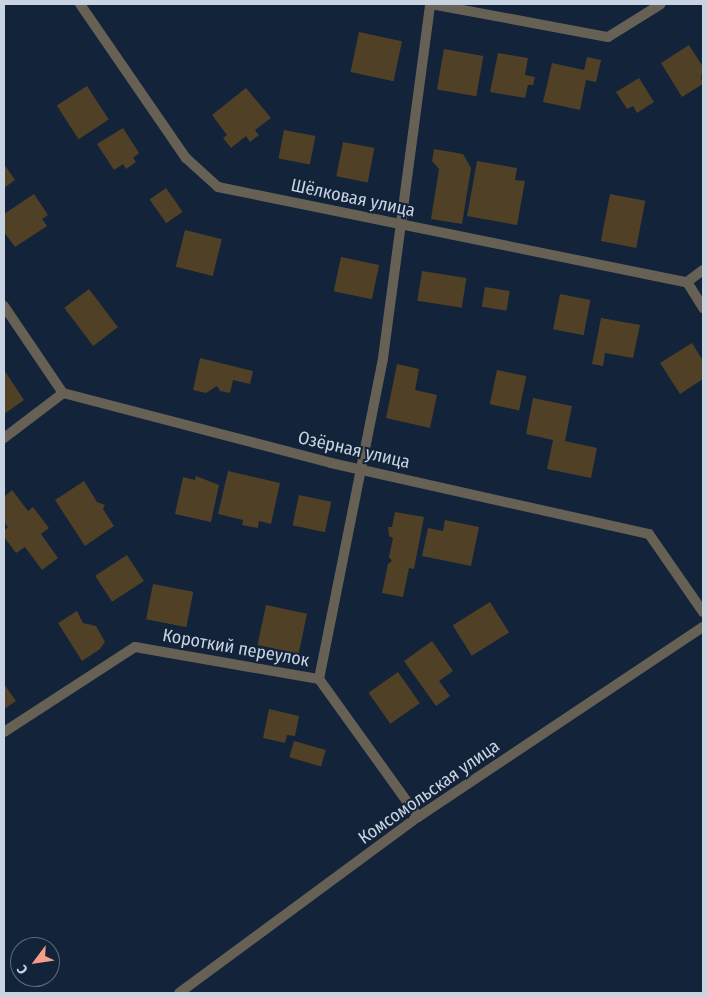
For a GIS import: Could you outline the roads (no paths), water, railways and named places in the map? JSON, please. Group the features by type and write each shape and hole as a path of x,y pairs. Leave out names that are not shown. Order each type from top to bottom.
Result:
{"street":[{"name":"Шёлковая улица","path":"80,4 186,158 218,187 687,282"},
{"path":"319,679 336,608 359,468 383,358 397,266 400,224 431,4 608,37 661,4"},
{"path":"703,270 687,282 703,308"},
{"path":"4,306 63,393 4,438"},
{"name":"Озёрная улица","path":"63,393 359,468 649,534 703,612"},
{"name":"Комсомольская улица","path":"179,993 418,817 703,627"},
{"name":"Короткий переулок","path":"4,732 135,648 319,679 418,817"}]}
